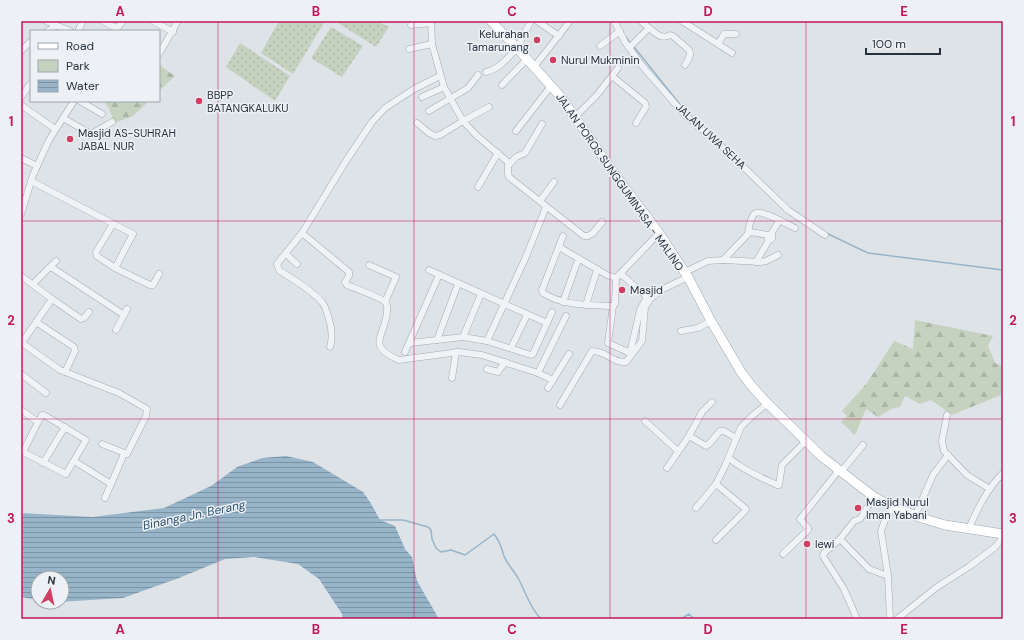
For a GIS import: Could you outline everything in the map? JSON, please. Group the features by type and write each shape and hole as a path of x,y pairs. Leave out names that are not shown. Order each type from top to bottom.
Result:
{"main road":[{"name":"JALAN POROS SUNGGUMINASA - MALINO","path":"491,21 534,66 575,117 616,176 659,233 686,275 741,372 768,403 821,456 874,497 915,516 945,525 1003,534"}],"street":[{"path":"46,21 67,30"},
{"path":"78,30 83,21"},
{"path":"103,21 116,28 123,21"},
{"path":"153,21 173,32"},
{"path":"160,52 178,21"},
{"path":"486,72 505,61 517,48 531,21"},
{"path":"537,21 559,36"},
{"path":"534,66 570,21"},
{"name":"JALAN UWA SEHA","path":"614,21 656,83 684,114 788,210 825,235"},
{"path":"641,21 661,37 665,38 670,35 673,36 689,50 690,57 685,65"},
{"path":"682,21 732,53"},
{"path":"411,25 431,22 432,44 444,87 463,121 476,135 498,152 509,165"},
{"path":"49,30 56,26"},
{"path":"631,46 649,28"},
{"path":"600,46 620,31"},
{"path":"718,44 724,34 736,34"},
{"path":"21,51 30,42"},
{"path":"409,49 432,44"},
{"path":"502,85 527,59"},
{"path":"575,117 597,95 618,68"},
{"path":"429,111 468,88 478,75"},
{"path":"330,347 332,328 326,309 322,302 297,281 280,272 277,268 277,264 302,234 346,161 372,122 385,108 418,86 440,76"},
{"path":"612,76 645,102 646,107 636,123"},
{"path":"21,97 30,84"},
{"path":"516,131 551,86"},
{"path":"422,97 444,87"},
{"path":"21,214 24,193 31,181 49,140 73,102"},
{"path":"82,102 102,114"},
{"path":"21,105 55,130"},
{"path":"417,123 429,133 438,136 444,134 463,121 489,107"},
{"path":"63,118 91,134 112,122"},
{"path":"542,124 525,153 516,157 509,165 509,177 584,236 588,236 593,233 602,222"},
{"path":"478,187 498,152"},
{"path":"21,158 37,166"},
{"path":"31,181 134,235 115,268"},
{"path":"540,201 554,182"},
{"path":"487,341 546,207"},
{"path":"723,260 748,233 752,217 755,213 761,212 795,228"},
{"path":"756,262 769,236 779,221"},
{"path":"113,224 96,254 115,268 152,286 159,274"},
{"path":"748,233 750,232 769,236"},
{"path":"559,247 578,260 612,278 619,276 659,233"},
{"path":"302,234 349,272 349,276 345,282 346,285 385,302 388,306 387,318 379,338 379,344 383,351 399,360 456,352 482,355 553,380"},
{"path":"563,236 542,290 543,293 563,302 613,306"},
{"path":"286,254 297,264"},
{"path":"560,405 592,351 602,352 617,361 626,362 642,341 645,307 650,298 663,289 708,261 723,260 756,262 766,261 778,255"},
{"path":"563,302 578,260"},
{"path":"33,284 56,261"},
{"path":"369,265 396,277 385,302"},
{"path":"51,267 126,312 116,330"},
{"path":"429,270 547,323"},
{"path":"586,304 597,270"},
{"path":"405,352 439,275"},
{"path":"21,276 81,319 84,318 89,312"},
{"path":"619,276 647,297 640,310 631,349 628,352 608,343 619,276"},
{"path":"437,340 458,284"},
{"path":"463,337 481,294"},
{"path":"52,299 21,343 65,372 119,393 147,409 146,416 128,453 124,454 105,498"},
{"path":"410,343 463,337 487,341 529,355 533,354 552,312"},
{"path":"511,348 527,315"},
{"path":"538,374 566,316"},
{"path":"680,331 698,328 711,321"},
{"path":"36,322 74,347 75,351 65,372"},
{"path":"452,378 456,352"},
{"path":"548,388 569,354"},
{"path":"487,369 498,372 505,362"},
{"path":"21,374 46,393"},
{"path":"667,468 689,436 702,412 712,402"},
{"path":"696,508 716,484 729,458 741,427 768,403"},
{"path":"21,410 38,422"},
{"path":"946,414 942,446 944,451 967,475 990,489"},
{"path":"42,415 65,428 86,440 66,474 23,452 24,441 42,415"},
{"path":"645,421 678,451"},
{"path":"43,463 65,428"},
{"path":"689,436 706,446 720,431 724,431 736,438"},
{"path":"729,458 758,476 777,485 780,482 782,465 806,441"},
{"path":"102,444 124,454"},
{"path":"783,554 808,530 800,519 863,445"},
{"path":"915,516 933,475 948,455"},
{"path":"74,461 111,484"},
{"path":"969,528 978,508 990,489 1003,473"},
{"path":"716,484 746,509 716,540"},
{"path":"857,619 844,589 823,556 840,539 854,521 860,519 874,497"},
{"path":"890,619 884,575 881,531 885,520 893,507"},
{"path":"897,619 937,587 970,566 995,547 1001,540 1003,534"},
{"path":"840,539 866,566 884,575"}],"green space":[{"path":"279,21 325,21 293,74 261,53"},
{"path":"335,21 377,21 389,27 376,47"},
{"path":"331,27 363,46 342,77 311,58"},
{"path":"240,43 290,76 275,101 226,67"},
{"path":"160,66 175,76 160,90"},
{"path":"105,102 148,102 133,116 114,123 109,108"},
{"path":"915,320 993,336 988,346 995,363 1003,366 1003,390 1001,395 952,415 931,400 920,404 905,396 900,407 891,409 878,417 866,409 855,435 841,422 847,416 842,411 867,383 894,341 913,349"}],"water":[{"name":"Binanga Jn. Berang","path":"286,456 313,462 363,492 380,520 395,526 405,549 412,557 417,581 439,619 343,619 342,614 319,579 298,564 254,557 225,559 179,578 123,598 70,601 70,570 30,570 30,599 21,597 21,513 93,517 164,508 211,486 237,467 262,458"}],"waterway":[{"path":"625,36 631,44"},
{"path":"634,47 686,112"},
{"path":"826,233 868,253 1003,270"},
{"path":"380,520 403,520 428,527 431,530 432,539 436,548 441,552 451,550 465,555 494,534 499,542 505,559 518,578 533,610 541,619"},
{"path":"681,619 689,614 694,619"}],"place":[{"name":"Kelurahan Tamarunang","path":"537,40"},
{"name":"Nurul Mukminin","path":"553,60"},
{"name":"BBPP BATANGKALUKU","path":"199,101"},
{"name":"Masjid AS-SUHRAH JABAL NUR","path":"70,139"},
{"name":"Masjid","path":"622,290"},
{"name":"Masjid Nurul Iman Yabani","path":"858,508"},
{"name":"lewi","path":"807,544"}]}
